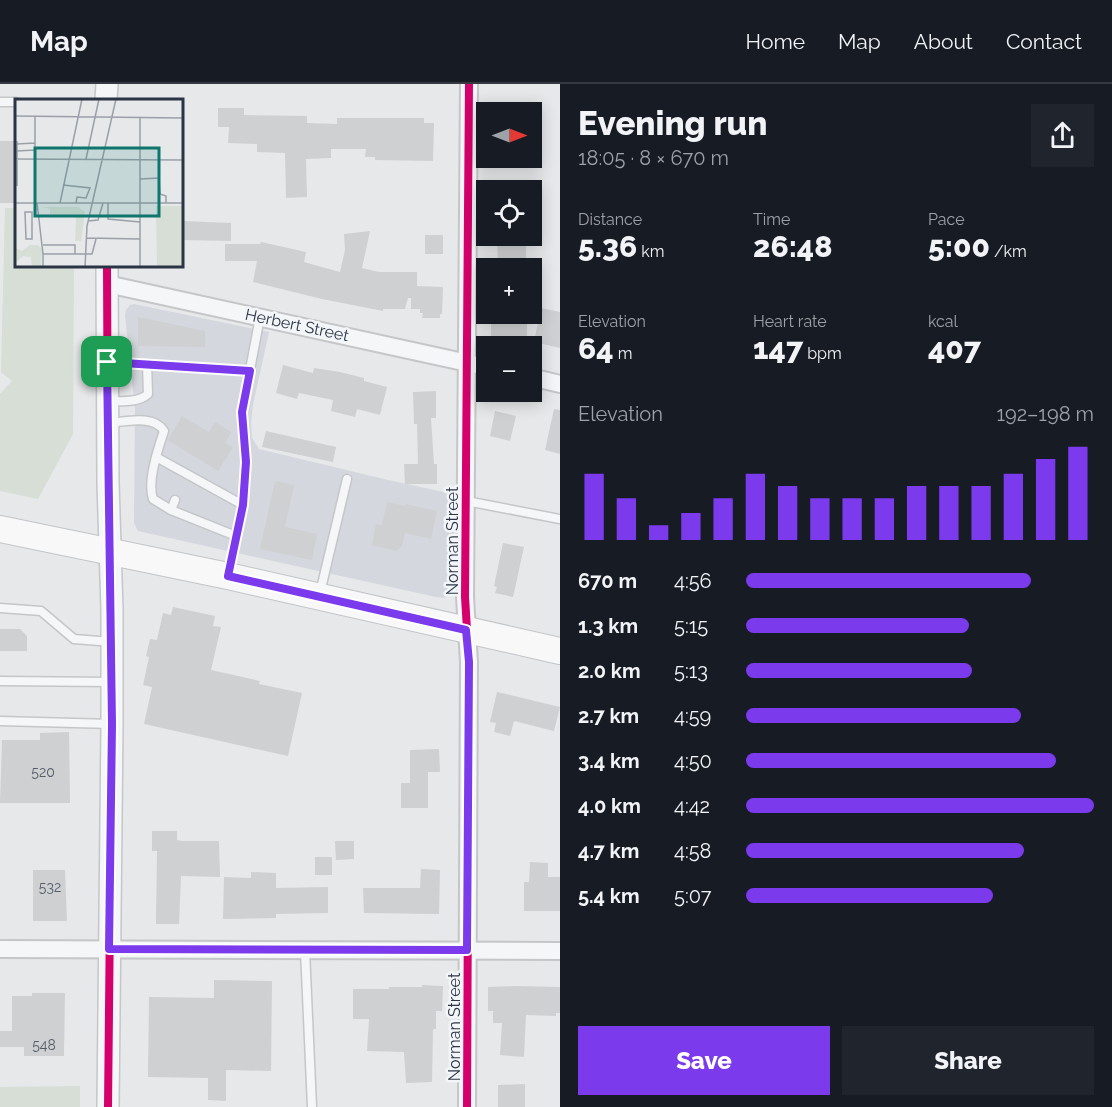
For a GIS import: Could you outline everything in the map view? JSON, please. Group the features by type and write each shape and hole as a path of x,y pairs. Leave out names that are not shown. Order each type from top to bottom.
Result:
{"main road":[{"path":"0,529 228,576 560,651"}],"street":[{"path":"106,99 107,84"},
{"name":"Norman Street","path":"467,1107 469,662 465,597 469,84"},
{"path":"107,275 107,423 112,642 108,1107"},
{"name":"Herbert Street","path":"107,275 260,317 476,365"},
{"path":"542,380 560,384"},
{"path":"0,950 560,951"}],"lane":[{"path":"228,576 243,505 246,462 242,412 260,317"},
{"path":"107,362 250,371"},
{"path":"108,401 145,398 148,394 147,364"},
{"path":"107,423 151,421 161,426 164,430 156,457 150,492 153,499 171,510 192,514 236,536"},
{"path":"156,457 204,488 243,505"},
{"path":"319,597 347,479"},
{"path":"171,510 175,501"},
{"path":"466,501 560,519"},
{"path":"0,608 40,611 74,639 112,642"},
{"path":"0,681 112,682"},
{"path":"0,721 112,724"},
{"path":"305,950 312,1107"}],"shaded area":[{"path":"5,208 15,208 15,267 74,267 73,434 38,499 0,491 0,394 12,381 1,372"},
{"path":"130,305 269,332 251,422 252,438 259,449 384,479 448,493 455,492 452,592 444,598 436,597 138,531 134,523 135,409 125,315"},
{"path":"80,1086 80,1107 0,1107 0,1087"}],"building":[{"path":"218,108 244,108 244,115 307,116 307,123 337,124 337,118 424,118 424,123 434,123 433,161 375,160 375,157 365,157 366,149 331,149 331,158 306,159 307,197 286,198 285,153 257,152 257,144 228,143 229,127 218,127"},
{"path":"0,141 15,141 15,203 0,203"},
{"path":"183,221 231,223 231,241 183,240"},
{"path":"370,231 362,268 379,272 417,272 417,286 443,287 440,318 422,318 423,313 420,313 420,309 411,309 411,298 408,298 405,309 383,309 383,311 253,282 257,261 225,261 225,244 260,244 261,242 306,252 304,262 340,272 345,250 344,234"},
{"path":"425,235 443,235 443,254 425,254"},
{"path":"497,246 526,246 526,258 498,258"},
{"path":"542,308 560,312 560,348 542,344 542,336 535,336 538,324 542,324"},
{"path":"138,317 205,331 205,347 138,346"},
{"path":"491,324 527,324 527,336 491,336"},
{"path":"283,365 313,373 314,368 340,372 387,387 380,415 357,409 355,417 331,411 333,400 299,393 297,399 276,393"},
{"path":"436,391 436,418 431,418 434,464 437,464 437,484 405,484 404,464 418,464 413,392"},
{"path":"554,409 560,410 560,454 545,450"},
{"path":"495,411 516,416 510,441 490,436"},
{"path":"182,416 209,432 215,422 231,432 225,443 233,447 218,471 168,440"},
{"path":"266,431 336,447 333,462 262,447"},
{"path":"275,481 294,485 285,527 317,534 312,560 260,549"},
{"path":"387,502 437,511 431,539 405,533 402,546 396,551 372,545 376,524 382,525"},
{"path":"503,543 524,547 513,597 495,593 497,587 494,586"},
{"path":"173,607 215,616 213,626 221,627 211,670 260,681 259,684 302,693 288,756 144,724 152,687 143,685 150,639 157,640 163,613 171,615"},
{"path":"0,629 20,629 27,636 27,651 0,651"},
{"path":"497,692 560,707 554,731 514,721 510,736 494,732 496,723 490,722"},
{"path":"69,732 70,803 0,803 2,740 40,740 40,733"},
{"path":"439,749 440,772 428,772 428,808 401,808 401,783 410,783 410,750"},
{"path":"152,831 177,831 177,840 182,841 219,841 220,877 181,876 179,924 156,924 157,851 152,851"},
{"path":"335,841 354,841 354,859 336,860"},
{"path":"315,857 332,857 332,875 315,875"},
{"path":"530,862 548,863 548,877 560,877 560,911 524,911 524,882 529,882"},
{"path":"421,869 440,870 439,914 364,913 363,888 420,888"},
{"path":"33,870 65,870 67,921 33,921"},
{"path":"251,872 276,873 276,888 328,887 328,913 276,914 276,918 223,919 224,877 251,878"},
{"path":"214,980 272,981 271,1071 226,1070 226,1101 208,1100 208,1078 148,1077 149,997 214,998"},
{"path":"422,985 443,986 442,1011 436,1011 436,1029 433,1029 432,1082 406,1083 404,1052 367,1051 369,1019 353,1019 353,989 389,989 389,987 422,987"},
{"path":"488,987 560,987 560,1013 556,1013 556,1016 526,1015 524,1057 500,1055 502,1023 493,1023 493,1011 488,1011"},
{"path":"32,993 65,993 64,1056 24,1056 24,1047 0,1047 0,1031 12,1031 12,996 32,996"},
{"path":"525,1084 525,1107 498,1107 498,1085"}],"cycle path":[{"path":"467,1107 469,662 465,597 469,84"},
{"path":"107,267 108,483 112,610 108,1107"}],"route":[{"path":"107,362 250,371 242,412 246,462 243,505 228,576 466,630 469,662 467,950 109,949 112,610 107,362"}]}
